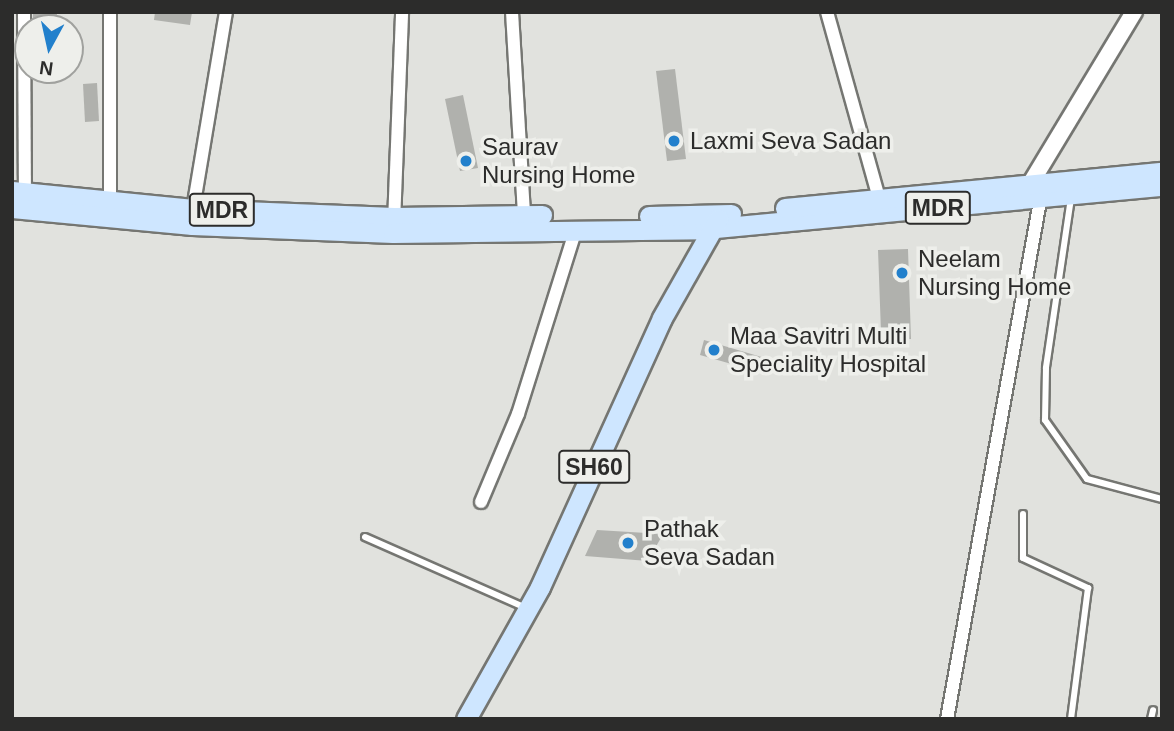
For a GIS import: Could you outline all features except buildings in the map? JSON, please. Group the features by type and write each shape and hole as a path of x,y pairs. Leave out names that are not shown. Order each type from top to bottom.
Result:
{"main road":[{"name":"MDR","path":"17,198 192,225 465,224 576,229 717,221 1029,196 1162,172"},
{"name":"MDR","path":"465,224 524,215 717,221 879,198 1071,198 1162,186"},
{"name":"MDR","path":"17,198 110,200 393,225"},
{"name":"SH60","path":"466,719 528,609 662,318 717,221"}],"street":[{"path":"17,198 24,12"},
{"path":"110,12 110,200"},
{"path":"193,209 226,12"},
{"path":"393,225 402,12"},
{"path":"512,12 524,215"},
{"path":"827,12 879,198"},
{"path":"947,719 1029,196 1134,12"},
{"path":"481,502 518,414 576,229"}],"lane":[{"path":"1071,198 1044,388 1045,420 1087,478 1162,499"},
{"path":"1023,514 1023,558 1088,589 1071,719"},
{"path":"365,537 528,609"},
{"path":"1152,719 1153,710"}],"place":[{"name":"Laxmi Seva Sadan","path":"674,141"},
{"name":"Saurav Nursing Home","path":"466,161"},
{"name":"Neelam Nursing Home","path":"902,273"},
{"name":"Maa Savitri Multi Speciality Hospital","path":"714,350"},
{"name":"Pathak Seva Sadan","path":"628,543"}]}
